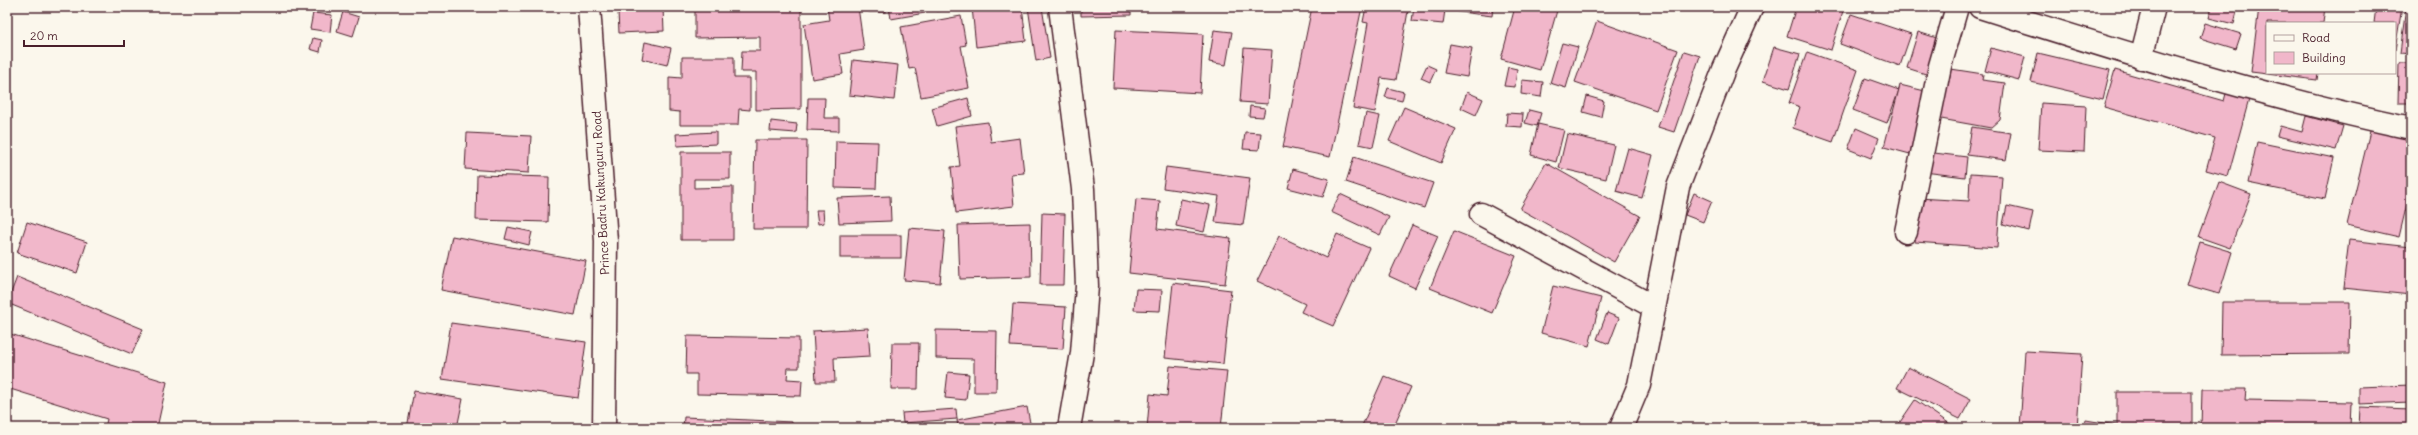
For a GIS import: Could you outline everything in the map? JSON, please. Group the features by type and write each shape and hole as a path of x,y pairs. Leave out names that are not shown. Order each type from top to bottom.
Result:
{"street":[{"name":"Prince Badru Kakunguru Road","path":"589,7 606,241 604,428"},
{"path":"1060,7 1083,189 1088,286 1082,353 1069,428"},
{"path":"1621,428 1639,385 1678,187 1724,69 1752,7"},
{"path":"1906,232 1940,66 1957,7"},
{"path":"1980,7 2141,58 2328,110 2411,128"},
{"path":"2141,58 2154,7"},
{"path":"1480,214 1654,307"}],"building":[{"path":"695,7 801,7 801,109 756,110 756,72 741,72 742,51 760,51 760,37 695,38"},
{"path":"827,7 858,7 864,50 840,54 843,74 812,79 804,24 829,20"},
{"path":"869,7 886,7 886,12 869,12"},
{"path":"889,7 924,7 925,13 891,19"},
{"path":"936,7 962,7 962,8 937,11"},
{"path":"972,7 1022,7 1026,41 976,47"},
{"path":"1028,7 1042,7 1050,58 1036,61"},
{"path":"1081,7 1131,7 1131,15 1081,16"},
{"path":"1312,7 1362,7 1330,157 1283,147"},
{"path":"1366,7 1387,7 1408,11 1396,80 1381,78 1375,112 1353,108 1368,23 1363,22"},
{"path":"1414,7 1493,7 1492,16 1445,10 1443,24 1412,21"},
{"path":"1515,7 1558,7 1540,70 1501,59"},
{"path":"1796,7 1829,7 1843,11 1831,50 1787,36"},
{"path":"2212,7 2238,7 2234,24 2209,18"},
{"path":"2259,7 2325,7 2323,22 2266,22 2266,74 2251,72"},
{"path":"2376,7 2402,7 2396,44 2396,22 2374,22"},
{"path":"2406,7 2411,7 2411,54 2400,53"},
{"path":"663,8 664,31 619,33 618,11"},
{"path":"343,12 359,17 353,36 337,31"},
{"path":"313,13 332,15 330,32 310,29"},
{"path":"1851,14 1911,34 1900,66 1840,44"},
{"path":"961,16 966,45 961,46 969,88 921,97 915,68 909,69 901,27"},
{"path":"1597,21 1678,50 1656,110 1575,82"},
{"path":"2205,23 2241,34 2236,49 2200,38"},
{"path":"1116,30 1203,34 1200,93 1113,88"},
{"path":"1214,30 1232,32 1226,65 1209,62"},
{"path":"1918,32 1943,40 1932,76 1907,68"},
{"path":"313,38 322,40 320,52 310,49"},
{"path":"645,42 671,48 667,65 642,59"},
{"path":"1562,43 1578,47 1566,88 1550,83"},
{"path":"1450,44 1472,48 1467,77 1444,73"},
{"path":"1774,47 1800,54 1789,89 1763,81"},
{"path":"1244,48 1272,50 1268,104 1240,102"},
{"path":"1991,48 2025,57 2019,80 1985,71"},
{"path":"1684,51 1700,56 1674,132 1658,127"},
{"path":"1807,52 1858,70 1833,142 1793,128 1800,107 1789,103"},
{"path":"2038,53 2110,70 2103,99 2031,82"},
{"path":"682,57 734,57 734,78 750,78 750,110 739,109 738,125 680,125 680,112 669,111 669,77 682,78"},
{"path":"853,60 898,65 894,100 849,95"},
{"path":"2399,63 2411,63 2411,103 2398,103"},
{"path":"1427,65 1436,69 1430,82 1421,78"},
{"path":"1508,67 1517,69 1515,87 1504,86"},
{"path":"1951,69 1983,74 1982,80 2005,83 2000,120 1991,128 1930,117 1935,90 1948,86"},
{"path":"2115,70 2224,101 2228,86 2251,92 2228,176 2206,170 2215,138 2104,107"},
{"path":"2268,74 2318,74 2317,80"},
{"path":"1865,78 1899,90 1887,123 1853,110"},
{"path":"1522,80 1543,82 1541,97 1521,94"},
{"path":"1900,85 1925,91 1910,154 1884,147"},
{"path":"1388,88 1404,92 1402,101 1385,97"},
{"path":"1467,92 1483,99 1476,115 1461,108"},
{"path":"1587,96 1604,101 1601,117 1583,112"},
{"path":"808,98 825,98 824,118 839,118 839,131 807,130"},
{"path":"968,98 972,116 937,126 932,108"},
{"path":"2041,103 2086,106 2084,152 2038,150"},
{"path":"1250,106 1265,108 1263,117 1249,116"},
{"path":"1404,107 1456,129 1441,163 1389,141"},
{"path":"1529,110 1541,113 1537,126 1525,123"},
{"path":"1366,113 1380,116 1373,147 1359,144"},
{"path":"1507,113 1523,114 1522,127 1506,126"},
{"path":"2306,116 2343,126 2336,150 2277,136 2280,126 2302,132"},
{"path":"771,121 797,124 796,133 770,131"},
{"path":"988,122 991,142 1020,138 1024,173 1011,174 1014,206 956,213 951,167 960,166 955,126"},
{"path":"1538,124 1564,130 1556,162 1531,155"},
{"path":"1972,127 2011,133 2006,160 1967,155"},
{"path":"2371,127 2411,137 2411,187 2399,237 2347,225"},
{"path":"1856,128 1879,138 1871,158 1848,149"},
{"path":"716,132 716,144 677,146 676,134"},
{"path":"1245,132 1261,133 1259,150 1243,149"},
{"path":"467,133 531,136 529,173 465,169"},
{"path":"1567,134 1614,145 1606,179 1559,168"},
{"path":"755,140 807,140 806,229 753,229"},
{"path":"836,141 878,142 876,189 835,188"},
{"path":"2257,142 2334,158 2325,199 2248,183"},
{"path":"1628,148 1653,155 1642,198 1616,191"},
{"path":"681,152 730,152 730,179 694,179 694,188 733,187 733,240 681,240"},
{"path":"1926,152 1967,157 1965,177 1924,172"},
{"path":"1354,157 1433,183 1424,208 1346,182"},
{"path":"1546,163 1640,216 1614,262 1520,209"},
{"path":"1166,167 1250,178 1243,225 1215,222 1219,196 1163,188"},
{"path":"1293,169 1329,179 1323,197 1288,188"},
{"path":"1970,174 2002,176 1997,248 1915,242 1918,198 1969,201"},
{"path":"477,175 549,177 548,222 476,220"},
{"path":"2219,182 2251,194 2230,248 2199,237"},
{"path":"1694,193 1712,201 1703,222 1685,215"},
{"path":"1340,194 1389,217 1380,235 1331,212"},
{"path":"890,196 891,221 839,223 837,198"},
{"path":"1136,199 1160,201 1157,229 1231,238 1225,284 1129,273"},
{"path":"1181,199 1210,205 1204,232 1176,226"},
{"path":"2007,206 2033,212 2029,231 2003,224"},
{"path":"816,210 823,210 824,223 818,224"},
{"path":"1042,213 1065,214 1063,285 1040,285"},
{"path":"27,222 87,242 77,273 17,253"},
{"path":"1030,223 1031,277 960,279 958,225"},
{"path":"1412,225 1438,236 1415,288 1389,276"},
{"path":"508,227 532,232 529,245 505,239"},
{"path":"909,228 945,231 940,283 904,280"},
{"path":"1454,231 1516,256 1492,313 1430,288"},
{"path":"1337,234 1369,248 1333,326 1301,312 1305,304 1257,281 1279,236 1326,258"},
{"path":"840,235 901,235 901,258 840,258"},
{"path":"452,236 586,261 575,315 441,290"},
{"path":"2349,240 2411,247 2411,295 2343,288"},
{"path":"2200,242 2232,252 2219,294 2187,285"},
{"path":"17,277 143,329 132,354 7,303"},
{"path":"1173,283 1231,290 1223,364 1165,358"},
{"path":"1553,286 1601,298 1589,346 1541,333"},
{"path":"1136,289 1162,290 1160,311 1134,310"},
{"path":"2222,302 2350,302 2349,354 2221,355"},
{"path":"1013,304 1066,307 1063,349 1010,346"},
{"path":"1607,313 1619,318 1609,344 1597,339"},
{"path":"451,323 586,342 578,398 442,379"},
{"path":"868,328 870,356 834,358 835,382 816,382 813,331"},
{"path":"936,330 997,331 996,392 974,392 974,359 936,358"},
{"path":"7,333 167,382 157,428 105,428 107,419 7,388"},
{"path":"687,336 799,338 799,368 788,368 787,379 802,380 801,396 697,394 697,374 686,374"},
{"path":"892,343 919,343 918,389 891,389"},
{"path":"2025,351 2082,354 2077,428 2020,428"},
{"path":"1170,366 1227,371 1221,428 1147,428 1150,394 1167,396"},
{"path":"1908,367 1971,399 1960,419 1897,388"},
{"path":"948,372 969,374 966,400 945,398"},
{"path":"1384,376 1411,387 1393,428 1361,428"},
{"path":"2411,385 2411,402 2359,404 2359,387"},
{"path":"2202,389 2246,389 2245,400 2351,402 2350,428 2201,428"},
{"path":"414,391 463,399 457,428 407,428"},
{"path":"2117,392 2192,392 2192,428 2117,428"},
{"path":"1915,400 1950,424 1947,428 1896,428"},
{"path":"1027,407 1031,428 958,428 957,420"},
{"path":"2360,407 2411,409 2411,428 2359,428"},
{"path":"956,409 957,419 903,423 902,413"},
{"path":"684,417 792,422 792,428 683,428"},
{"path":"2086,420 2116,425 2115,428 2084,428"}]}
